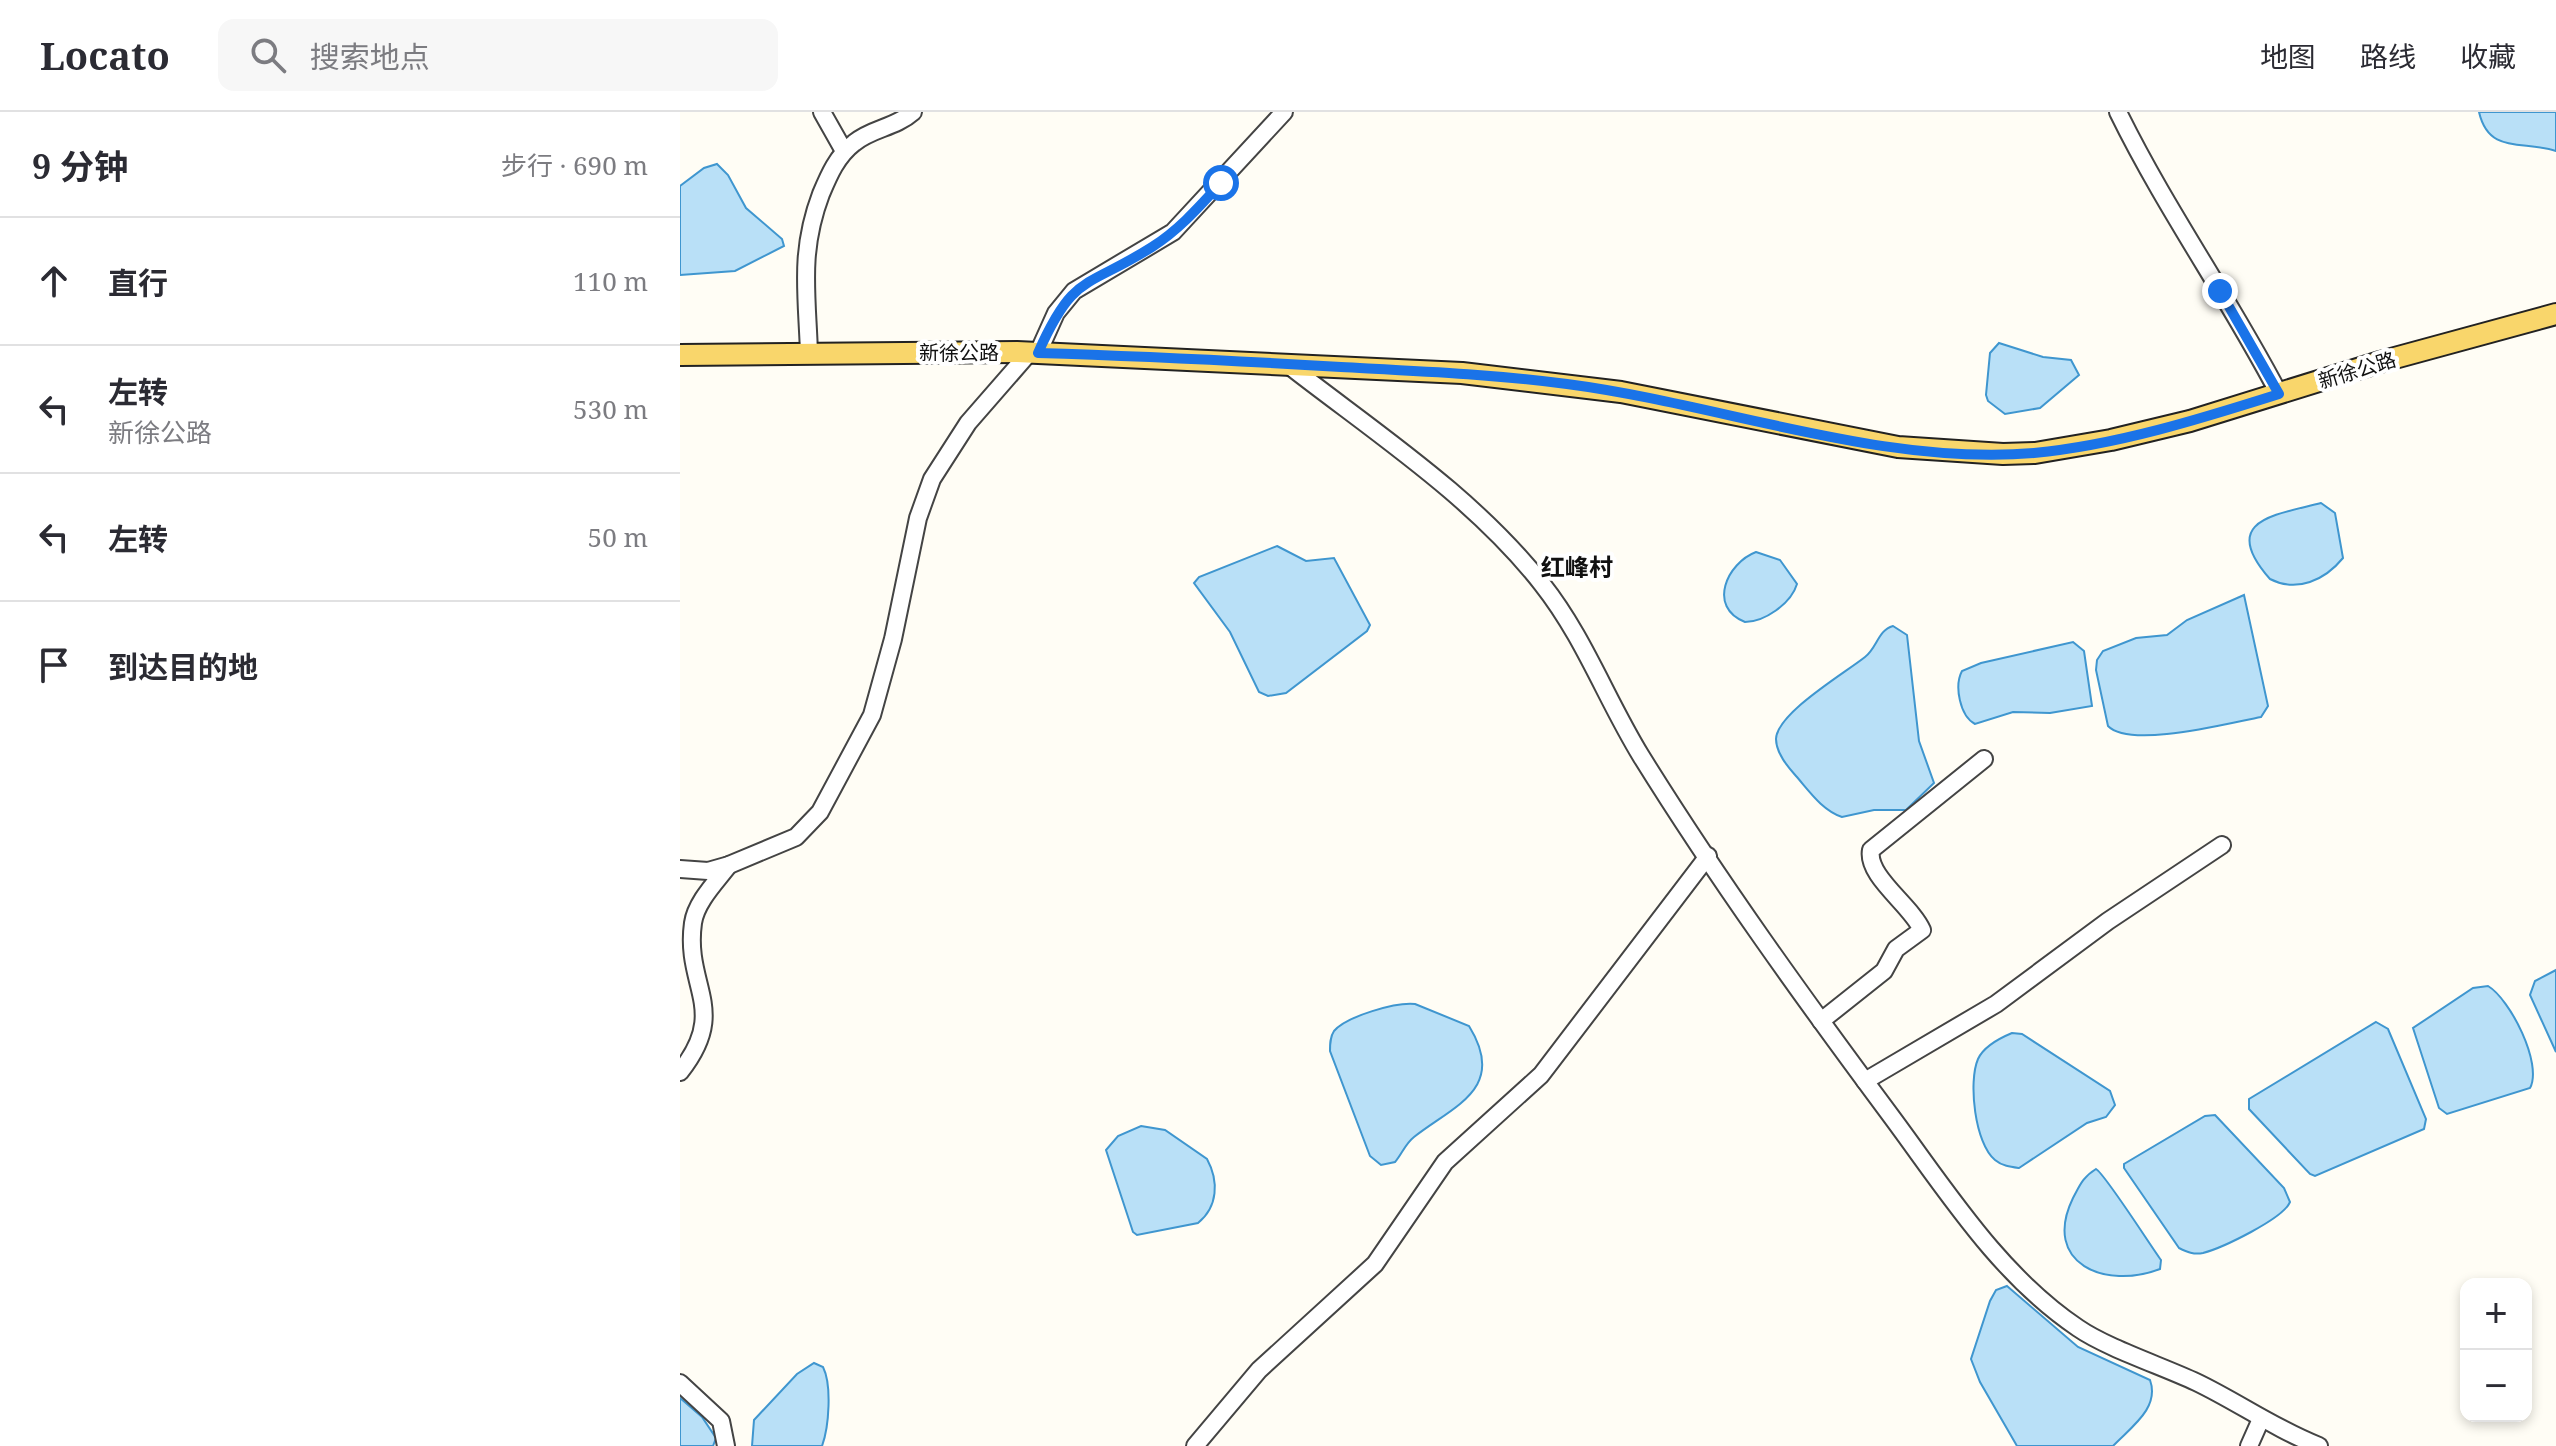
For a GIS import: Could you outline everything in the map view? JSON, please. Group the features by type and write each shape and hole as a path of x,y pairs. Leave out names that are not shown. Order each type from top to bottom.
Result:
{"main road":[{"name":"新徐公路","path":"680,355 1034,353 1462,373 1567,384 1674,401 1885,445 1970,454 2035,453 2111,440 2556,314"}],"street":[{"path":"822,112 844,151"},
{"path":"809,353 803,276 807,239 830,171 844,151 869,132 904,120 913,112"},
{"path":"680,869 708,871 729,865 796,837 820,812 872,715 893,639 918,518 932,479 968,423 1034,353 1056,313 1074,291 1173,232 1284,112"},
{"path":"2118,112 2161,196 2250,338 2279,394"},
{"path":"1286,363 1454,494 1531,570 1575,629 1639,753 1708,856 1821,1021 1987,1243 2055,1311 2080,1330 2202,1384 2261,1419 2319,1446"},
{"path":"1821,1021 1884,971 1896,949 1922,930 1916,916 1873,869 1871,850 1984,759"},
{"path":"1865,1081 1996,1004 2108,921 2222,845"},
{"path":"1195,1446 1259,1370 1375,1264 1445,1162 1541,1075 1708,856"},
{"path":"680,1072 701,1043 705,1024 692,938 693,922 698,908 729,865"},
{"path":"680,1383 721,1421 726,1446"},
{"path":"2249,1446 2261,1419"}],"water":[{"path":"2479,112 2556,112 2556,151 2499,140 2484,126"},
{"path":"717,164 728,175 746,208 782,239 784,246 735,271 680,275 680,186 704,168"},
{"path":"1999,343 2043,357 2071,360 2079,375 2040,408 2005,414 1988,401 1986,395 1990,353"},
{"path":"2321,503 2335,513 2343,558 2328,573 2310,582 2290,585 2270,579 2255,559 2250,544 2251,532 2271,517"},
{"path":"1277,546 1306,561 1334,558 1370,625 1367,631 1286,693 1268,696 1259,692 1230,632 1194,583 1199,577"},
{"path":"1756,552 1780,560 1797,584 1789,598 1776,610 1760,619 1745,622 1733,615 1727,606 1725,586 1737,565"},
{"path":"2244,595 2268,706 2261,717 2158,735 2120,732 2108,726 2096,670 2097,660 2103,651 2136,638 2167,635 2187,620"},
{"path":"1893,626 1907,635 1919,741 1934,783 1906,810 1874,810 1842,817 1811,794 1786,764 1776,739 1779,729 1799,706 1865,657 1884,631"},
{"path":"2073,642 2084,651 2092,706 2050,713 2013,712 1975,724 1970,720 1962,708 1959,692 1962,671 1981,663"},
{"path":"2556,970 2556,1052 2530,995 2535,981"},
{"path":"2488,986 2506,1004 2522,1033 2532,1064 2530,1088 2447,1114 2439,1108 2413,1028 2473,988"},
{"path":"1415,1004 1469,1026 1479,1048 1482,1066 1479,1081 1459,1105 1411,1140 1395,1162 1381,1165 1370,1156 1330,1051 1331,1038 1340,1025 1360,1015 1396,1005"},
{"path":"2376,1022 2388,1029 2426,1119 2424,1129 2315,1176 2310,1174 2249,1109 2249,1099"},
{"path":"2012,1033 2022,1034 2110,1091 2115,1105 2106,1117 2087,1123 2019,1168 2001,1164 1988,1152 1978,1127 1974,1097 1978,1059 1993,1043"},
{"path":"2215,1115 2284,1188 2290,1202 2276,1216 2237,1239 2203,1253 2188,1252 2179,1248 2124,1164 2205,1116"},
{"path":"1141,1126 1165,1130 1207,1159 1215,1185 1213,1202 1198,1223 1137,1235 1133,1232 1106,1150 1118,1136"},
{"path":"2096,1169 2161,1260 2160,1269 2139,1275 2100,1273 2084,1266 2072,1255 2066,1240 2065,1221 2080,1185"},
{"path":"2007,1286 2078,1347 2150,1380 2152,1390 2147,1408 2113,1446 2017,1446 1980,1382 1971,1359 1990,1301 1996,1290"},
{"path":"814,1363 823,1367 828,1384 828,1417 822,1446 752,1446 754,1420 797,1374"},
{"path":"680,1398 702,1417 716,1438 713,1446 680,1446"}],"district":[{"name":"红峰村","path":"1577,566"}],"route":[{"path":"1221,183 1187,220 1161,241 1098,274 1074,291 1056,313 1038,353 1436,371 1513,378 1674,401 1898,447 1970,454 2035,453 2151,431 2279,394 2250,338 2220,291"}]}
